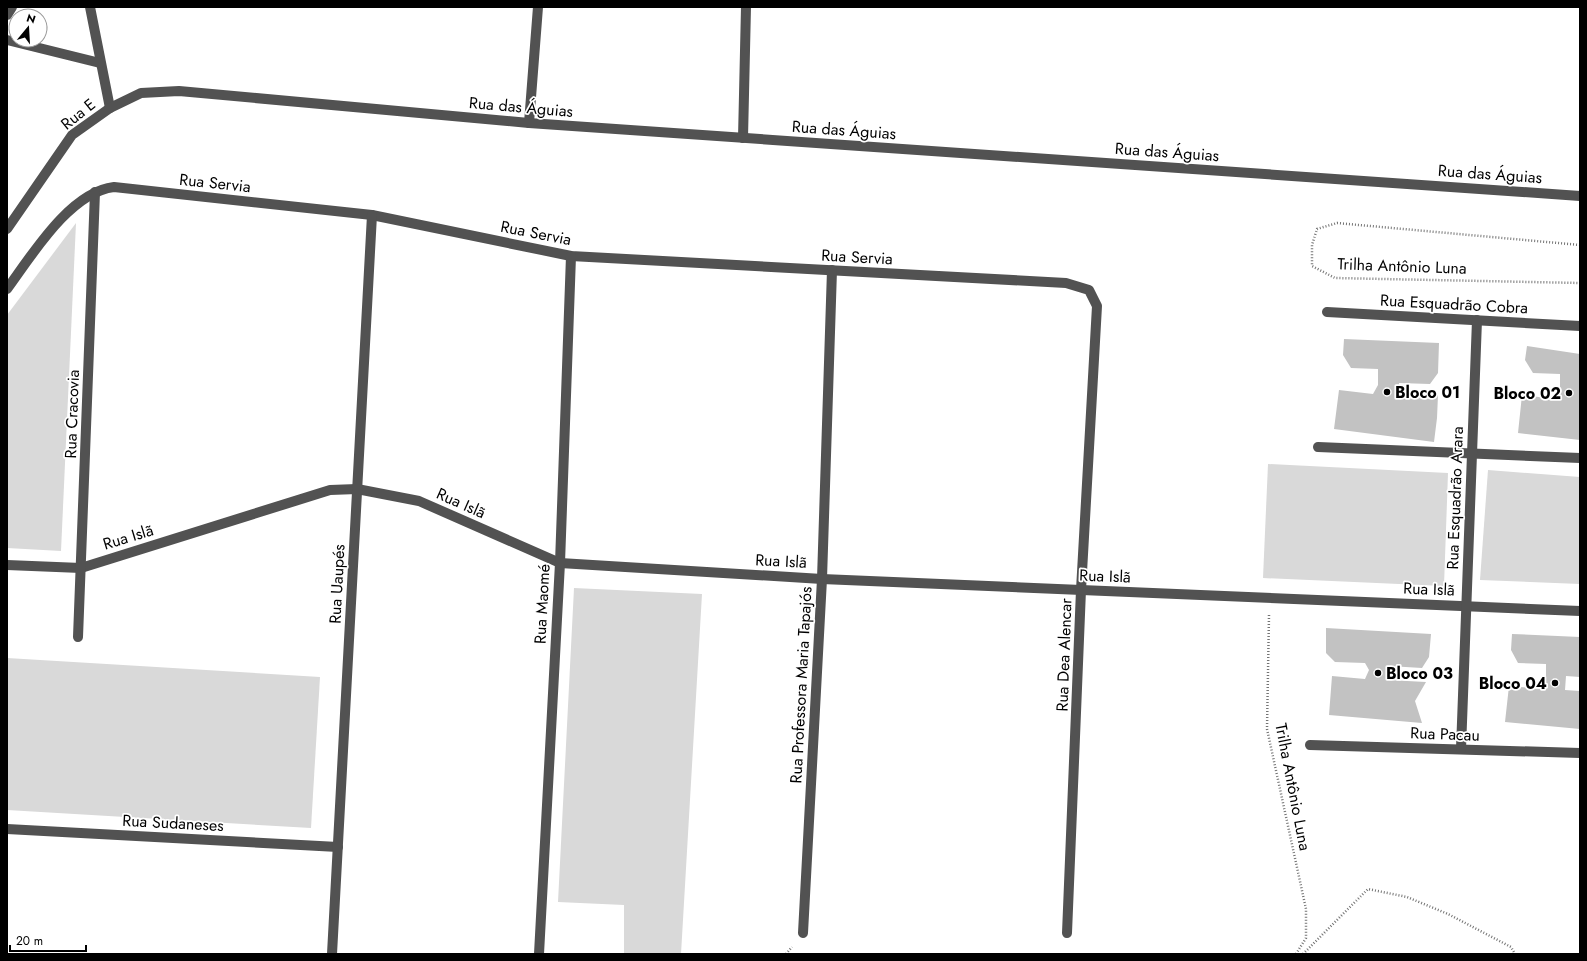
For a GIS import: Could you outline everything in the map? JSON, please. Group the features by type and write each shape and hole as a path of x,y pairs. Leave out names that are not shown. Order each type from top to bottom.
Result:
{"street":[{"path":"7,15 12,7"},
{"name":"Rua E","path":"7,229 72,135 110,108 90,7"},
{"path":"529,123 538,7"},
{"path":"743,138 746,7"},
{"path":"7,40 100,63"},
{"name":"Rua das Águias","path":"110,108 141,93 179,90 529,123 1580,196"},
{"name":"Rua Servia","path":"7,289 50,230 67,212 95,192 104,188 114,187 372,215 571,256 1066,283 1089,290 1097,306"},
{"name":"Rua Cracovia","path":"78,637 95,192"},
{"name":"Rua Uaupés","path":"332,954 372,215"},
{"name":"Rua Maomé","path":"539,954 560,563 571,256"},
{"name":"Rua Professora Maria Tapajós","path":"803,933 822,579 832,270"},
{"name":"Rua Dea Alencar","path":"1068,933 1081,590 1097,306"},
{"name":"Rua Esquadrão Cobra","path":"1327,312 1580,326"},
{"name":"Rua Esquadrão Arara","path":"1461,749 1477,320"},
{"path":"1318,447 1580,458"},
{"name":"Rua Islã","path":"7,565 81,568 330,490 357,489 419,501 560,563 822,579 1580,611"},
{"name":"Rua Pacau","path":"1310,745 1580,753"},
{"name":"Rua Sudaneses","path":"7,829 338,847"}],"path":[{"name":"Trilha Antônio Luna","path":"1580,245 1337,223 1317,229 1312,245 1312,266 1335,278 1580,283"},
{"name":"Trilha Antônio Luna","path":"1269,598 1267,729 1306,909 1306,938 1296,954"},
{"path":"1303,954 1368,889 1407,897 1448,914 1511,947 1516,954"}],"shaded area":[{"path":"76,223 61,551 7,548 7,315"},
{"path":"1268,464 1448,473 1444,586 1263,578"},
{"path":"1488,470 1580,477 1580,584 1480,580"},
{"path":"574,588 702,594 681,954 624,954 624,905 558,902"},
{"path":"7,658 320,677 311,828 7,810"}],"building":[{"name":"Bloco 01","path":"1344,339 1439,343 1438,373 1430,384 1399,383 1399,394 1438,395 1434,442 1334,429 1339,390 1373,394 1378,385 1378,369 1351,368 1343,355"},
{"name":"Bloco 02","path":"1527,346 1580,354 1580,440 1518,433 1522,395 1556,399 1560,390 1560,374 1533,373 1525,360"},
{"name":"Bloco 03","path":"1326,628 1431,634 1429,657 1422,668 1389,666 1388,680 1426,682 1415,701 1422,723 1329,715 1332,676 1365,679 1369,670 1365,663 1335,662 1326,653"},
{"name":"Bloco 04","path":"1512,634 1580,637 1580,677 1566,676 1565,690 1580,691 1580,729 1505,722 1509,686 1542,689 1546,680 1546,664 1518,663 1511,650"}],"place":[{"name":"Bloco 01","path":"1387,392"},
{"name":"Bloco 02","path":"1569,393"},
{"name":"Bloco 03","path":"1378,673"},
{"name":"Bloco 04","path":"1555,683"}]}
